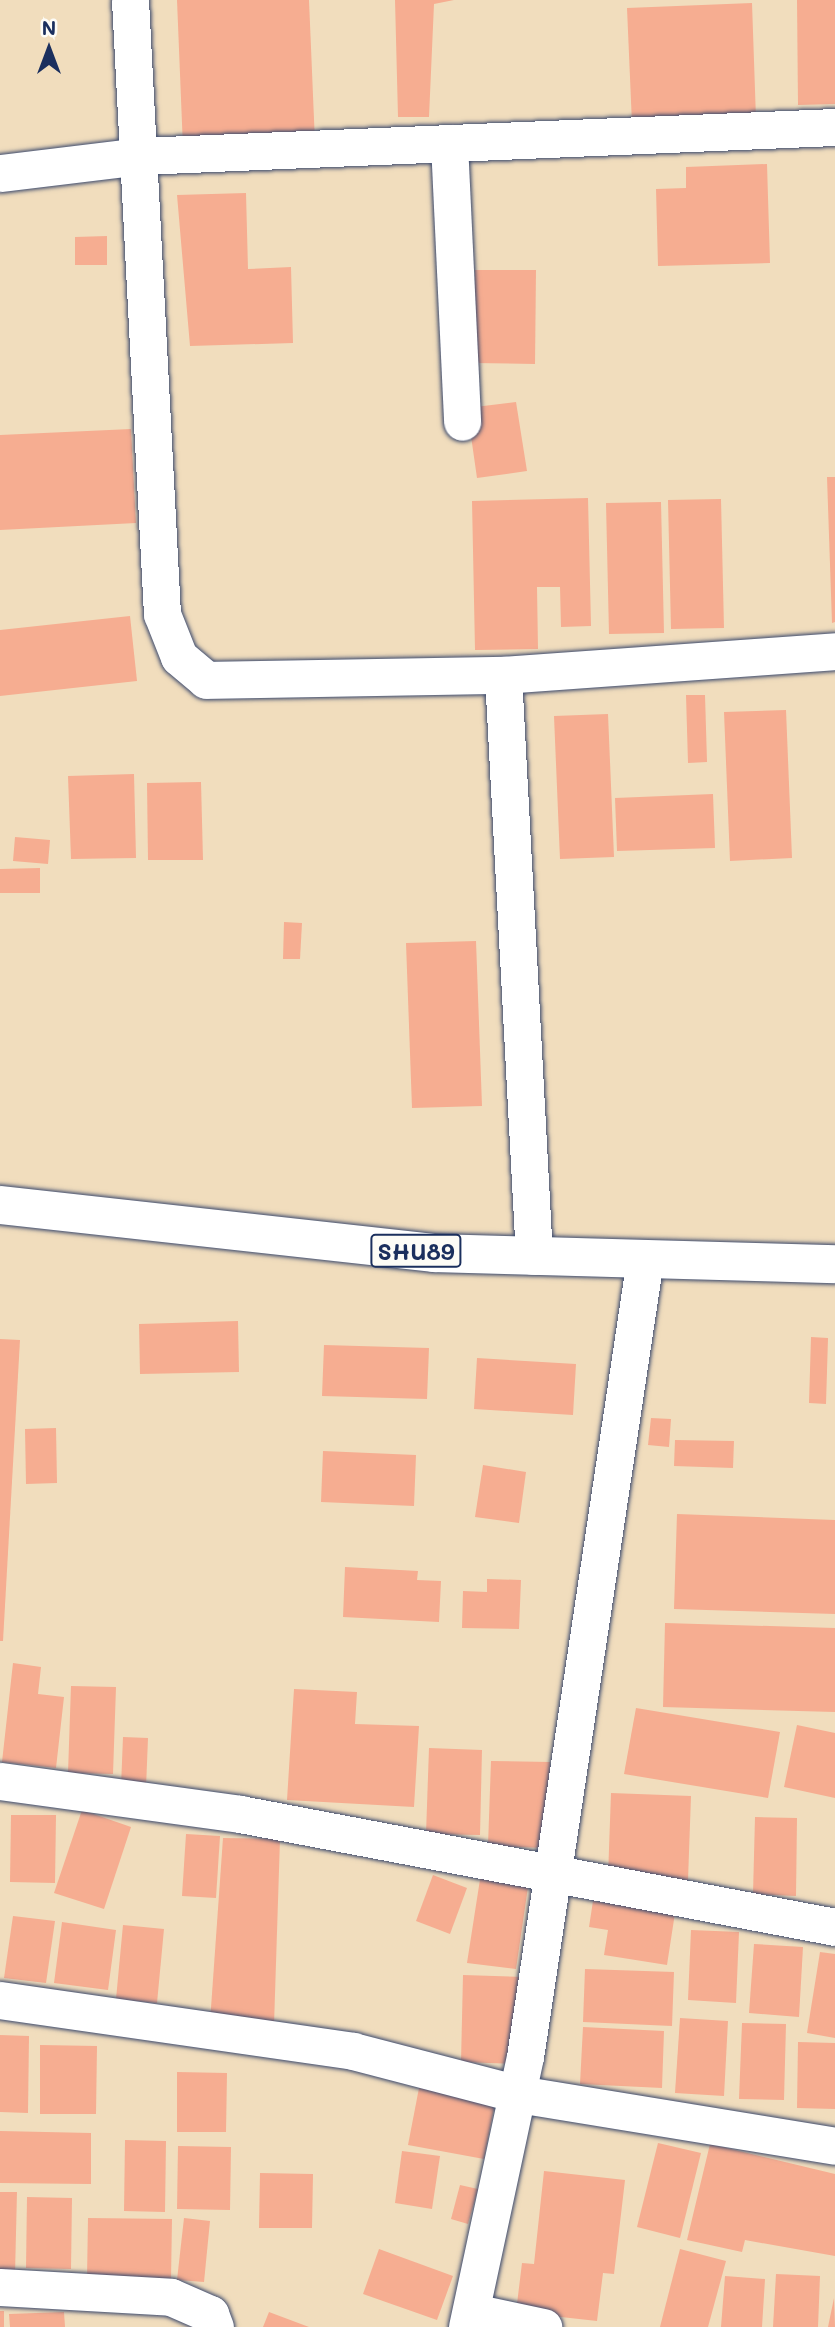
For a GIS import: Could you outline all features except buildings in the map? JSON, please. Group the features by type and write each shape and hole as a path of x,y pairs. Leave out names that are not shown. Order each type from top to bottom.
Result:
{"main road":[{"name":"SHU89","path":"0,1205 434,1253 835,1264"}],"street":[{"path":"130,0 162,614 179,657 206,680 503,675 835,651"},
{"path":"0,173 140,156 835,127"},
{"path":"449,143 462,422"},
{"path":"503,675 534,1256"},
{"path":"543,2327 470,2319 518,2094 554,1872 645,1259"},
{"path":"0,1781 240,1814 835,1927"},
{"path":"0,2000 353,2051 518,2094 835,2146"},
{"path":"0,2287 170,2297 210,2314 215,2327"}]}
